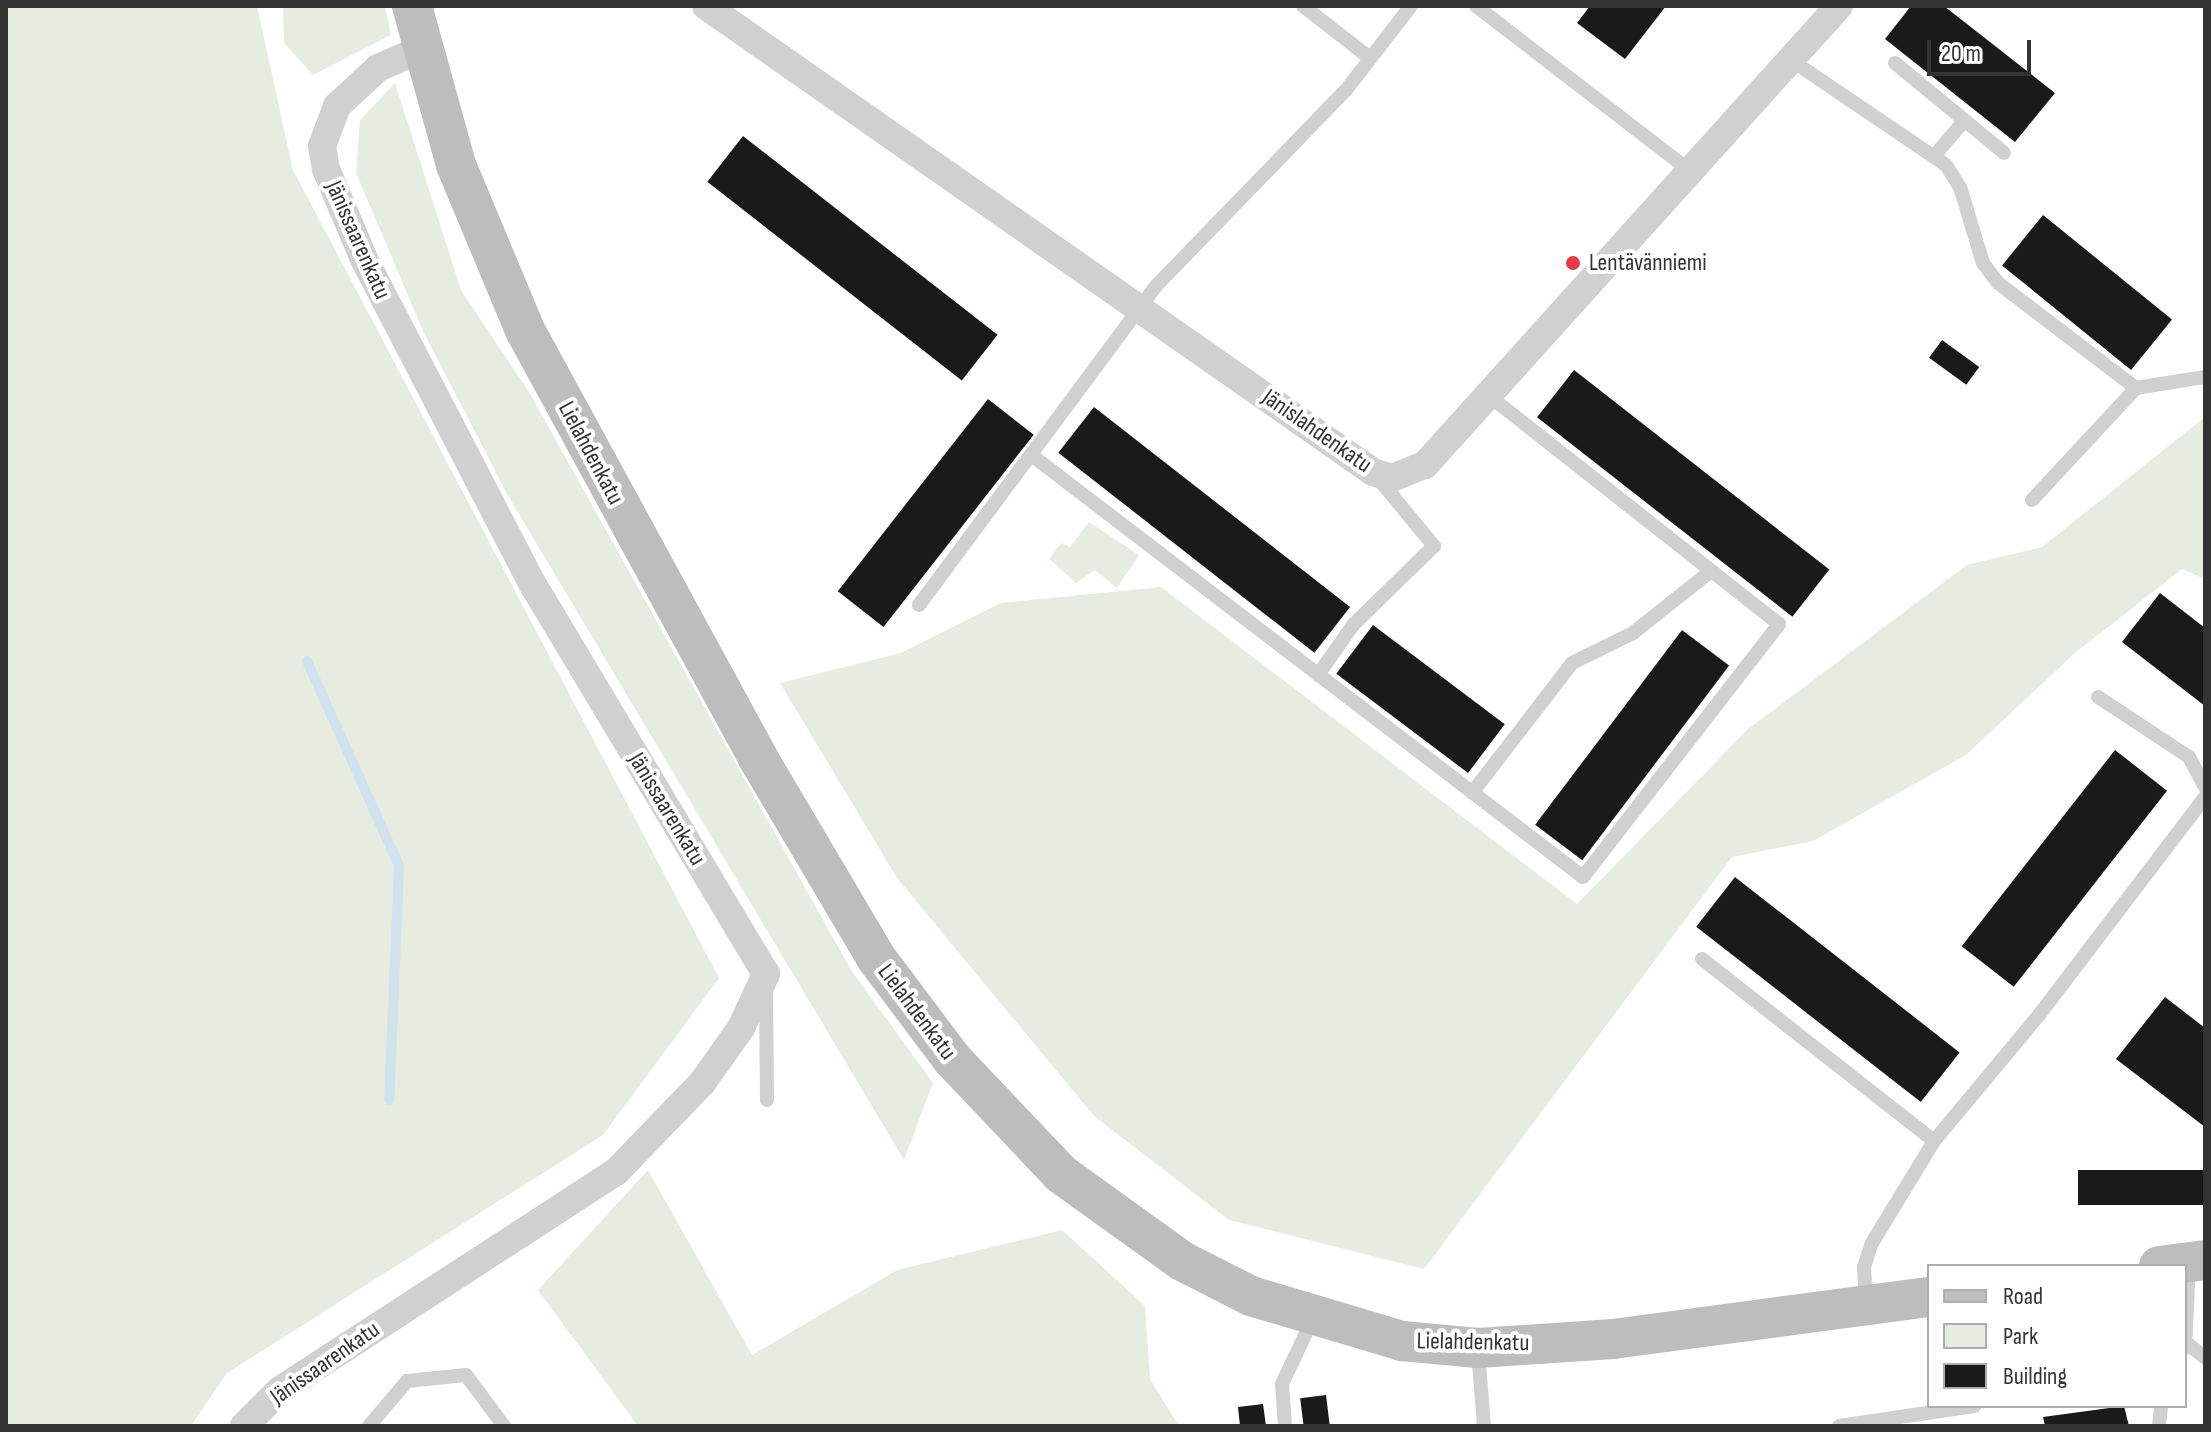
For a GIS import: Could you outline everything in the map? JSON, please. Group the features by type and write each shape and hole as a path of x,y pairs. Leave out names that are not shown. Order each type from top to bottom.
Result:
{"street":[{"name":"Lielahdenkatu","path":"412,6 421,49 477,224 526,332 758,758 877,959 952,1059 1061,1174 1182,1261 1251,1296 1402,1341 1478,1348 1613,1339 1927,1297"},
{"name":"Jänislahdenkatu","path":"706,6 1373,472 1408,476 1425,465 1839,6"},
{"name":"Jänissaarenkatu","path":"244,1426 280,1390 616,1172 702,1083 741,1028 766,974 499,524 364,259 326,169 322,146 337,106 378,68 421,49"}],"lane":[{"path":"1303,6 1370,58"},
{"path":"919,605 1034,457 1140,307 1370,58 1411,6"},
{"path":"1476,6 1690,171"},
{"path":"1791,60 1935,155 1960,187 1988,272 2136,388"},
{"path":"1895,63 2004,153"},
{"path":"1935,155 1964,121"},
{"path":"2032,500 2136,388 2205,377"},
{"path":"1034,457 1583,877 1779,624 1488,395"},
{"path":"1318,675 1353,625 1434,546 1373,472"},
{"path":"1472,793 1572,663 1633,633 1711,571"},
{"path":"2098,697 2189,757 2205,787"},
{"path":"1866,1305 1864,1267 1872,1243 1934,1141 2039,1015 2205,797"},
{"path":"1702,959 1934,1141"},
{"path":"766,974 767,1100"},
{"path":"1285,1426 1282,1384 1314,1317"},
{"path":"2187,1347 2205,1358"},
{"path":"1478,1348 1484,1426"},
{"path":"369,1426 407,1381 466,1375 504,1426"},
{"path":"1839,1426 1961,1408"}],"green space":[{"path":"6,6 257,6 293,170 719,978 603,1135 227,1373 191,1426 6,1426"},
{"path":"283,6 385,6 391,35 313,75 284,43"},
{"path":"395,83 461,290 529,392 851,970 933,1083 904,1160 507,494 423,331 356,173 360,120"},
{"path":"2205,417 2205,579 2182,569 2075,653 1966,755 1813,841 1732,857 1424,1269 1229,1220 1094,1116 897,878 780,683 901,653 1001,603 1161,587 1577,904 1748,729 1967,565 2042,547"},
{"path":"1089,522 1139,555 1117,588 1095,570 1076,583 1049,559 1061,543 1070,547"},
{"path":"648,1170 752,1355 897,1270 1062,1230 1145,1306 1150,1379 1179,1426 638,1426 538,1290"}],"building":[{"path":"1590,6 1666,6 1625,59 1577,23"},
{"path":"1911,6 1944,6 2055,93 2015,142 1885,39"},
{"path":"743,136 998,335 962,381 707,182"},
{"path":"2043,215 2172,319 2131,370 2002,266"},
{"path":"1942,340 1979,367 1966,385 1929,358"},
{"path":"1574,370 1829,569 1792,617 1537,417"},
{"path":"988,399 1034,435 883,627 838,591"},
{"path":"1094,407 1350,607 1314,653 1058,453"},
{"path":"2160,593 2205,628 2205,706 2122,642"},
{"path":"1373,625 1505,724 1468,773 1336,674"},
{"path":"1682,630 1729,666 1582,860 1535,825"},
{"path":"2115,750 2167,791 2014,987 1962,946"},
{"path":"1735,877 1960,1052 1921,1102 1696,927"},
{"path":"2165,997 2205,1028 2205,1127 2116,1059"},
{"path":"2078,1170 2205,1170 2205,1205 2078,1205"},
{"path":"1326,1395 1330,1426 1304,1426 1300,1398"},
{"path":"1263,1404 1266,1426 1240,1426 1238,1407"},
{"path":"2124,1408 2129,1426 2045,1426 2043,1417"}],"waterway":[{"path":"307,661 399,866 389,1100"}],"place":[{"name":"Lentävänniemi","path":"1573,263"}]}
